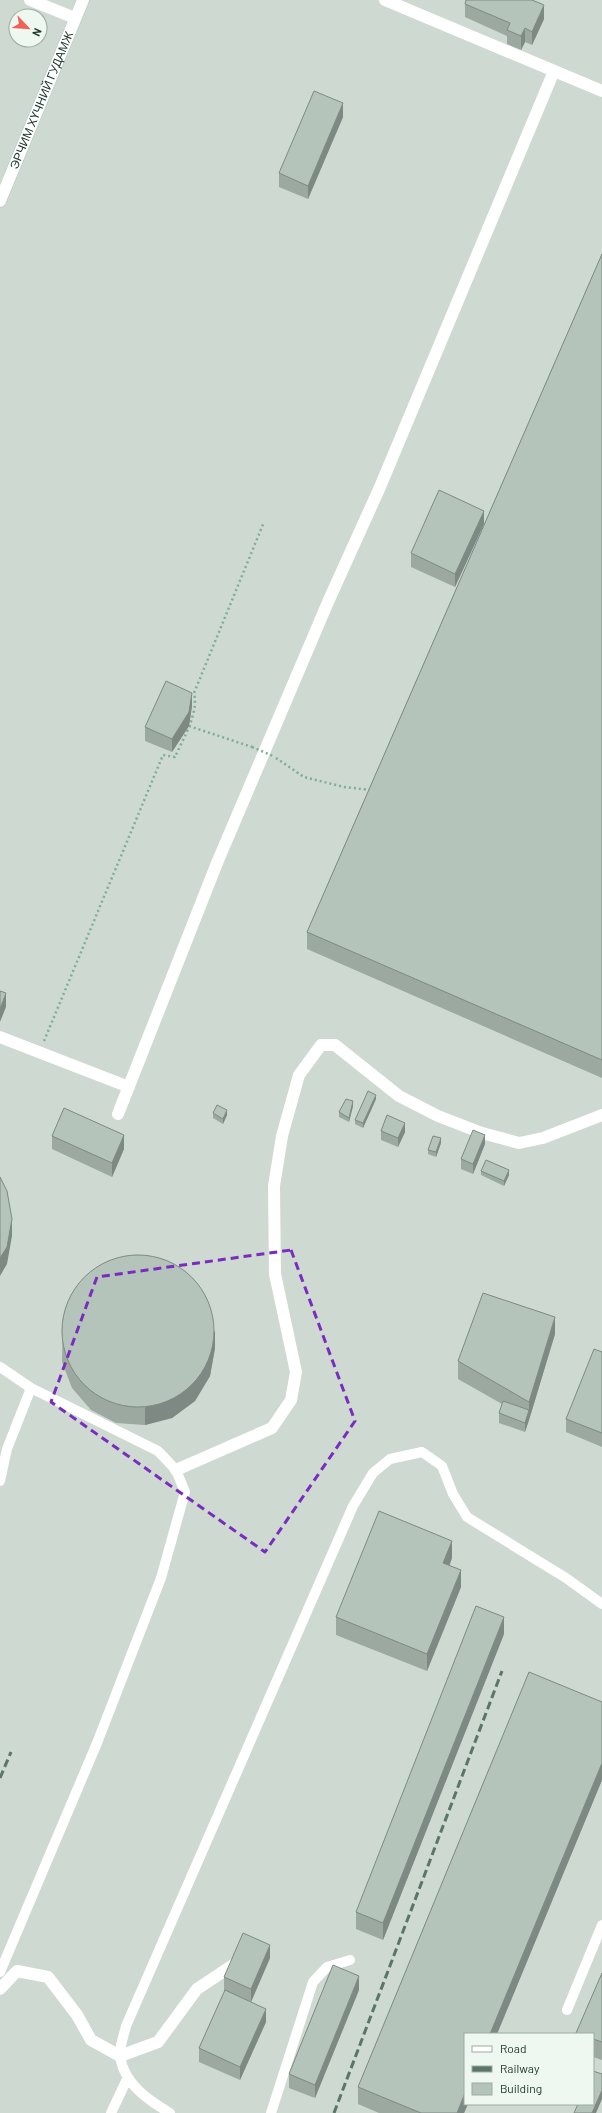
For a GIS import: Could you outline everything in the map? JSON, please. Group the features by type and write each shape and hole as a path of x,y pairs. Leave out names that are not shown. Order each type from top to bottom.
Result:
{"street":[{"path":"30,0 47,3 75,18"},
{"name":"ЭРЧИМ ХҮЧНИЙ ГУДАМЖ","path":"0,201 83,0"},
{"path":"385,0 602,91"},
{"path":"118,1114 217,863 328,602 380,487 554,71"},
{"path":"0,1037 129,1087"},
{"path":"176,1470 272,1428 291,1400 296,1372 275,1274 274,1186 282,1136 299,1075 321,1045 335,1046 400,1096 438,1116 482,1133 519,1143 543,1138 602,1115"},
{"path":"0,1989 18,1971 48,1977 77,2015 91,2040 120,2056 158,2042 198,1989 236,1963"}],"lane":[{"path":"0,1366 31,1388 158,1451 176,1470 185,1492 161,1578 97,1743 0,1972"},
{"path":"0,1482 7,1449 31,1388"},
{"path":"170,2113 147,2099 128,2078 120,2056 130,2018 353,1506 373,1472 390,1459 422,1452 442,1466 453,1494 468,1517 566,1578 602,1604"},
{"path":"567,2010 602,1925"},
{"path":"271,2113 313,1982 327,1967 350,1960"},
{"path":"112,2113 128,2078"}],"path":[{"path":"39,1052 163,755 175,757 189,726 197,702 194,693 264,522"},
{"path":"189,726 252,747 273,756 304,777 344,787 376,791"}],"highlighted area":[{"path":"291,1250 355,1421 265,1552 51,1402 97,1277"}],"shaded area":[{"path":"0,0 602,0 602,2113 0,2113"}],"building":[{"path":"466,0 532,0 544,5 532,32 525,28 521,36 507,30 510,23 465,4"},
{"path":"314,91 343,103 308,186 279,173"},
{"path":"602,254 602,1060 307,932"},
{"path":"439,490 484,511 455,574 411,553"},
{"path":"166,681 192,693 189,712 172,739 145,727"},
{"path":"0,991 6,993 0,1009"},
{"path":"368,1091 376,1095 363,1123 355,1120"},
{"path":"346,1099 353,1101 349,1118 339,1112"},
{"path":"217,1105 227,1110 223,1119 213,1113"},
{"path":"64,1108 124,1135 112,1163 52,1136"},
{"path":"387,1115 405,1123 398,1138 381,1131"},
{"path":"473,1130 485,1135 473,1164 461,1159"},
{"path":"433,1136 441,1138 436,1152 428,1150"},
{"path":"486,1160 509,1170 504,1181 481,1171"},
{"path":"0,1177 7,1191 12,1219 7,1247 0,1258"},
{"path":"145,1255 167,1260 192,1277 209,1302 213,1316 213,1346 209,1360 192,1385 167,1402 153,1406 131,1407 109,1402 90,1390 79,1379 67,1360 63,1346 62,1324 67,1302 79,1283 90,1272 109,1260 123,1256"},
{"path":"483,1293 555,1317 529,1402 458,1361"},
{"path":"594,1349 602,1352 602,1433 566,1419"},
{"path":"503,1401 529,1410 525,1423 499,1413"},
{"path":"379,1511 452,1541 443,1563 461,1570 427,1654 336,1617"},
{"path":"476,1606 504,1617 383,1923 356,1912"},
{"path":"529,1672 602,1702 602,1763 490,2033 464,2033 464,2096 457,2113 421,2113 358,2087"},
{"path":"243,1933 270,1945 251,1989 224,1977"},
{"path":"333,1965 359,1976 315,2085 289,2074"},
{"path":"602,1973 602,2042 594,2039 594,2033 576,2033"},
{"path":"225,1990 266,2009 240,2067 199,2048"},
{"path":"594,2071 602,2074 602,2090 592,2113 574,2113 578,2105 594,2105"}],"railway":[{"path":"334,2113 502,1671"},
{"path":"0,1778 11,1752"}]}
